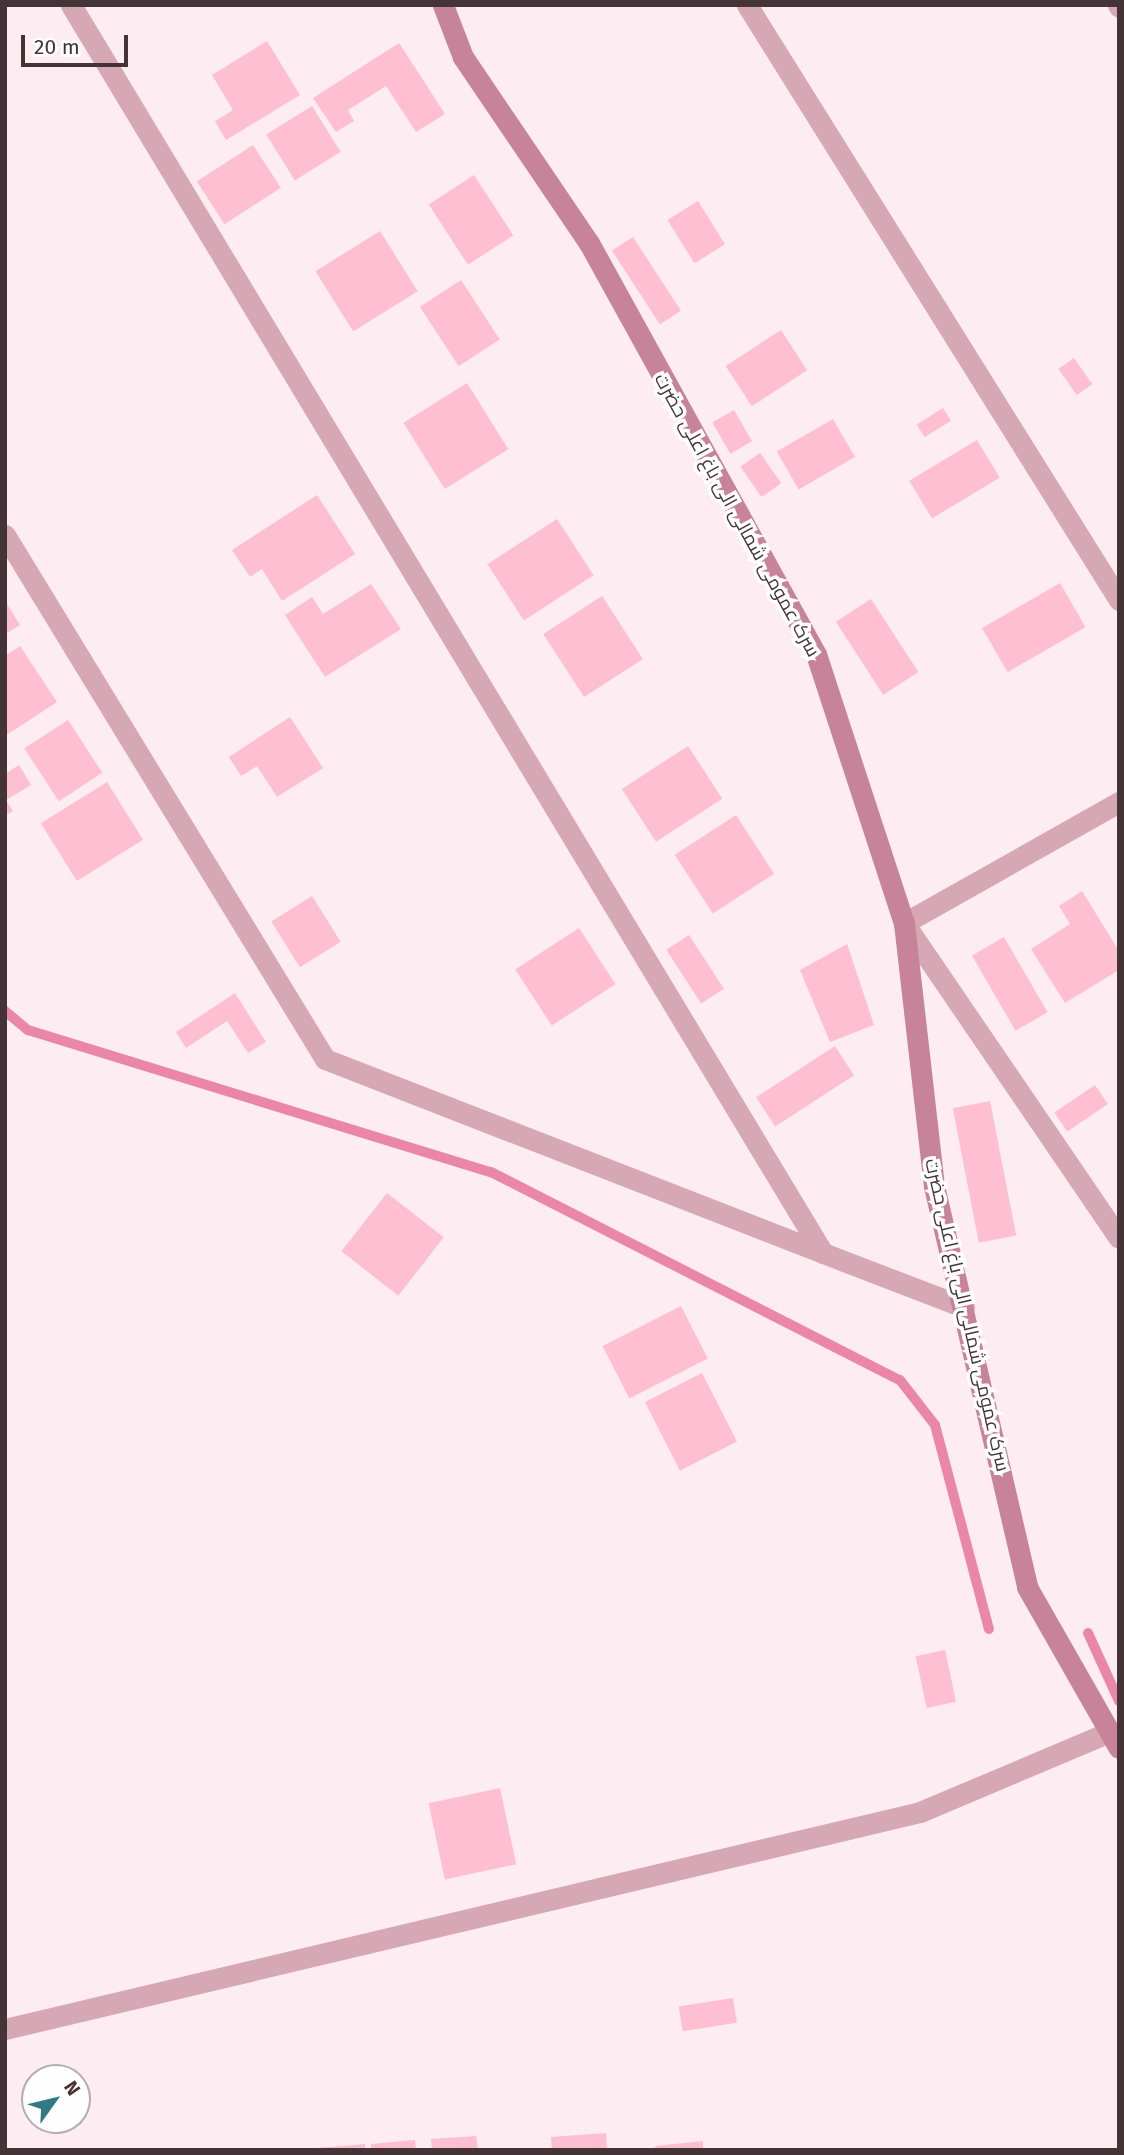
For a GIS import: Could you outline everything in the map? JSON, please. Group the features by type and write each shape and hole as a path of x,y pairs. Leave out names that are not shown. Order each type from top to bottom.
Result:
{"street":[{"path":"71,5 822,1253"},
{"name":"سرک عمومی شمالی الی باغ اعلی حضرت","path":"443,5 463,57 589,243 816,654 904,923 934,1186 1027,1587 1114,1740"},
{"path":"747,5 1119,600"},
{"path":"5,534 325,1059 964,1307"},
{"path":"1119,802 904,923 1119,1238"},
{"path":"5,2029 920,1812 1114,1740"}],"building":[{"path":"267,41 300,95 226,140 215,121 233,110 212,75"},
{"path":"399,43 445,114 416,132 386,86 348,110 354,121 336,132 313,98"},
{"path":"312,106 341,152 295,180 266,135"},
{"path":"253,145 281,188 225,224 197,181"},
{"path":"474,175 513,235 468,265 429,204"},
{"path":"698,201 725,244 694,263 667,220"},
{"path":"380,231 418,291 353,331 316,271"},
{"path":"633,237 681,311 660,324 612,251"},
{"path":"461,280 500,340 459,366 420,307"},
{"path":"781,330 807,370 752,406 726,366"},
{"path":"1074,358 1092,384 1077,395 1058,369"},
{"path":"467,383 508,449 445,489 403,423"},
{"path":"943,408 951,421 925,437 917,424"},
{"path":"734,410 752,441 730,454 712,422"},
{"path":"833,419 855,457 799,490 777,452"},
{"path":"977,440 1000,478 932,518 909,481"},
{"path":"760,453 781,483 762,497 740,467"},
{"path":"317,495 355,554 282,601 262,569 250,577 232,550"},
{"path":"557,519 593,575 524,620 487,564"},
{"path":"1060,583 1086,627 1008,672 982,628"},
{"path":"371,584 401,629 325,677 285,615 312,597 323,614"},
{"path":"602,596 643,659 584,697 543,634"},
{"path":"871,599 918,672 883,695 836,622"},
{"path":"5,601 20,625 5,634"},
{"path":"20,646 57,702 5,736 5,656"},
{"path":"290,717 323,768 277,797 257,766 241,776 229,757"},
{"path":"68,720 102,773 59,801 24,748"},
{"path":"688,746 722,799 656,842 622,789"},
{"path":"19,765 31,785 6,800 13,811 8,814 5,809 5,774"},
{"path":"107,782 143,840 77,881 41,823"},
{"path":"736,815 774,874 713,913 675,855"},
{"path":"1082,891 1119,951 1119,970 1065,1003 1031,949 1070,924 1059,906"},
{"path":"312,896 341,942 300,967 271,921"},
{"path":"579,928 615,984 552,1026 515,969"},
{"path":"689,935 724,989 701,1003 666,950"},
{"path":"1004,937 1048,1012 1015,1031 972,956"},
{"path":"847,944 874,1025 830,1042 800,970"},
{"path":"235,993 266,1042 248,1053 227,1021 186,1048 176,1032"},
{"path":"835,1046 854,1075 775,1127 756,1097"},
{"path":"1095,1085 1108,1104 1067,1131 1054,1112"},
{"path":"990,1101 1016,1235 979,1243 953,1108"},
{"path":"387,1193 444,1237 398,1296 341,1251"},
{"path":"681,1306 708,1359 629,1399 603,1346"},
{"path":"702,1373 737,1442 680,1471 645,1402"},
{"path":"945,1650 956,1702 927,1708 916,1656"},
{"path":"500,1788 516,1864 445,1879 429,1803"},
{"path":"733,1998 737,2023 683,2031 679,2007"},
{"path":"606,2133 607,2150 552,2150 551,2137"},
{"path":"476,2136 478,2150 432,2150 431,2139"},
{"path":"415,2140 416,2150 371,2150 371,2144"},
{"path":"703,2141 703,2150 656,2150 655,2146"},
{"path":"365,2144 365,2150 317,2150 317,2148"}],"waterway":[{"path":"5,1011 28,1030 491,1172 900,1380 935,1425 989,1629"},
{"path":"1088,1633 1119,1701"}]}
